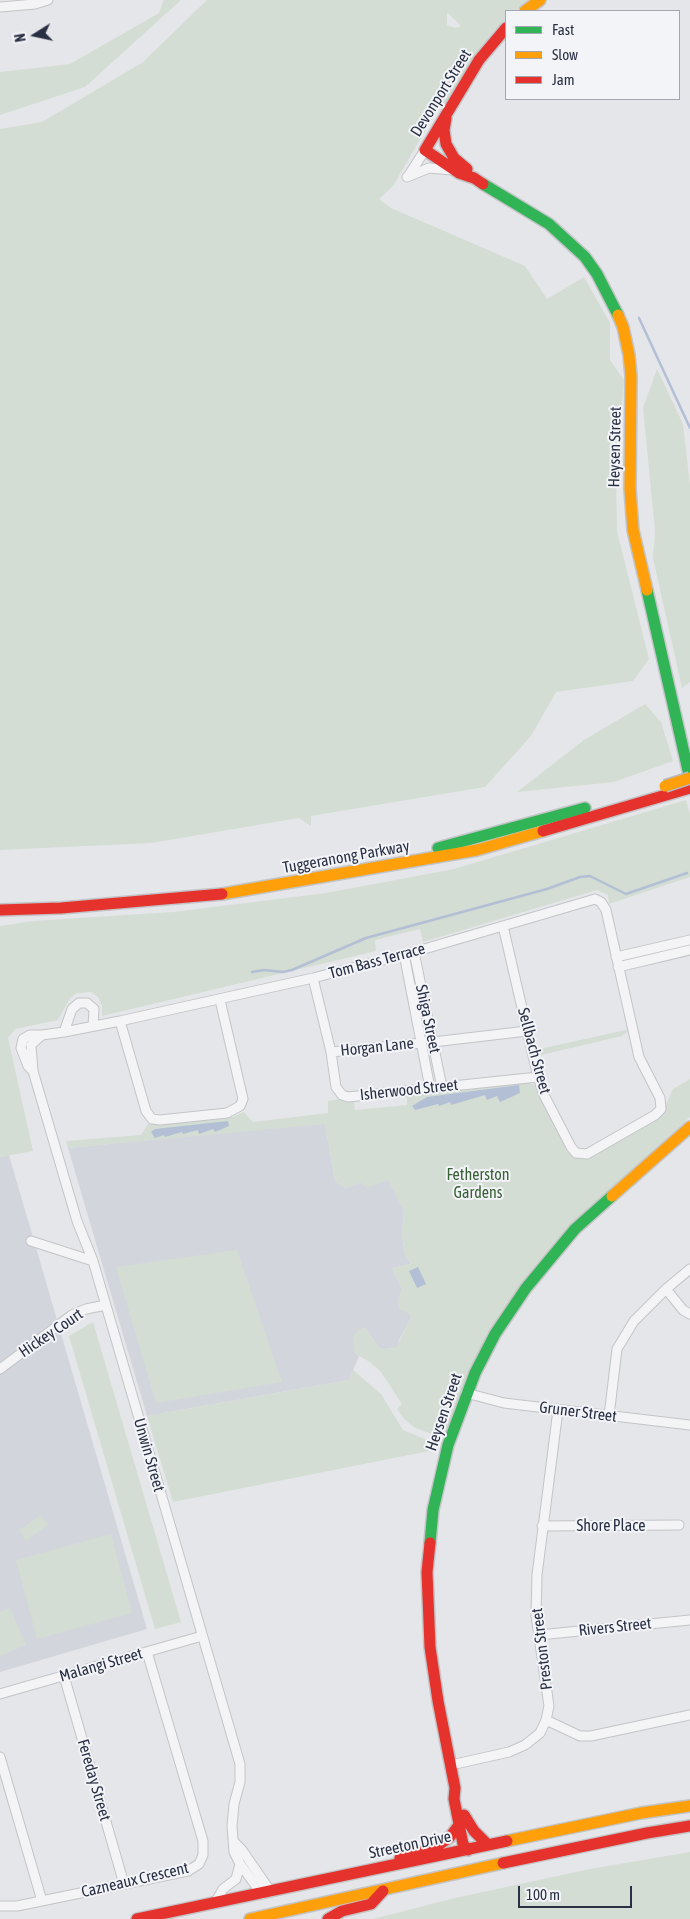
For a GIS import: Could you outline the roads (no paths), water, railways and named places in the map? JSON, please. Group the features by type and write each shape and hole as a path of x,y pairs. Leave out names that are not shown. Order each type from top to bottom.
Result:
{"main road":[{"path":"526,10 540,0"},
{"name":"Devonport Street","path":"426,147 479,60 505,29"},
{"path":"453,102 446,121 444,138 451,154 467,173"},
{"name":"Heysen Street","path":"426,147 536,216 572,244 585,257 597,274 616,310 623,327 632,383 630,489 633,530 690,778"},
{"name":"Tuggeranong Parkway","path":"0,910 61,908 236,893 477,850 667,791 690,778"},
{"name":"Tuggeranong Parkway","path":"0,900 58,898 231,883 427,850 667,791 690,788"},
{"name":"Heysen Street","path":"468,1850 470,1842 462,1820 461,1798 455,1788 438,1701 430,1647 427,1572 433,1510 448,1445 466,1393 498,1329 526,1288 575,1229 690,1127"},
{"name":"Streeton Drive","path":"137,1919 640,1814 690,1806"},
{"path":"383,1868 402,1857 434,1848 456,1832 462,1820 488,1846"},
{"path":"250,1919 282,1916 448,1875 543,1854 690,1826"},
{"path":"448,1875 462,1866 468,1850 478,1860 485,1861 523,1853 543,1854"},
{"path":"328,1919 342,1911 371,1904 383,1891"},
{"path":"266,1893 282,1916"}],"street":[{"path":"0,7 35,4 48,0"},
{"name":"Devonport Street","path":"426,147 407,178 429,168 445,168 467,173"},
{"name":"Tom Bass Terrace","path":"42,1035 220,1000 313,978 414,952 580,902 597,900 601,902 606,910 616,956"},
{"name":"Sellbach Street","path":"503,926 538,1077 544,1095 571,1147 576,1152 587,1154 655,1115 661,1109 660,1098 639,1057 616,956"},
{"path":"616,956 690,940"},
{"path":"618,967 690,950"},
{"name":"Shiga Street","path":"414,952 442,1087"},
{"name":"Shiga Street","path":"404,954 430,1088"},
{"name":"Isherwood Street","path":"313,978 332,1052 336,1087 342,1095 348,1097 538,1077"},
{"path":"120,1021 146,1111 152,1119 160,1120 227,1114 240,1106 243,1099 220,1000"},
{"path":"64,1032 72,1009 79,1003 87,1003 93,1007 95,1013 93,1026"},
{"name":"Horgan Lane","path":"433,1042 527,1031"},
{"name":"Unwin Street","path":"42,1035 30,1035 23,1039 23,1053 30,1070 33,1071 77,1221 93,1261 240,1764 240,1782 234,1804 232,1826 234,1852 240,1864 266,1893"},
{"name":"Horgan Lane","path":"332,1052 422,1042"},
{"path":"31,1241 93,1261"},
{"path":"608,1416 617,1350 634,1321 666,1289 690,1269"},
{"path":"666,1289 683,1310 690,1314"},
{"name":"Hickey Court","path":"0,1369 72,1315 86,1309 106,1305"},
{"name":"Gruner Street","path":"466,1393 504,1403 690,1425"},
{"name":"Preston Street","path":"546,1720 549,1706 536,1608 537,1575 558,1410"},
{"name":"Shore Place","path":"542,1526 679,1525"},
{"name":"Rivers Street","path":"540,1635 690,1620"},
{"name":"Malangi Street","path":"0,1694 202,1636"},
{"name":"Cazneaux Crescent","path":"0,1906 17,1906 124,1884 188,1870 198,1864 203,1855 203,1841 148,1652"},
{"name":"Fereday Street","path":"64,1676 124,1884"},
{"path":"451,1764 509,1752 525,1745 540,1733 546,1720 580,1736 591,1736 690,1715"},
{"path":"0,1757 42,1901"},
{"path":"234,1842 242,1850 266,1893"},
{"path":"215,1903 224,1889 236,1879 240,1864"}],"water":[{"path":"519,1085 520,1093 500,1102 497,1096 487,1100 485,1095 451,1105 450,1102 415,1110 412,1106 427,1097"},
{"path":"228,1121 229,1126 215,1132 213,1129 199,1134 198,1130 155,1138 151,1132 155,1129"},
{"path":"418,1267 426,1284 417,1288 409,1271"}],"waterway":[{"path":"639,318 690,428"},
{"path":"252,972 264,970 283,972 292,970 366,938 547,889 580,877 590,876 626,894 687,873"}],"park label":[{"name":"Fetherston Gardens","path":"478,1184"}]}
